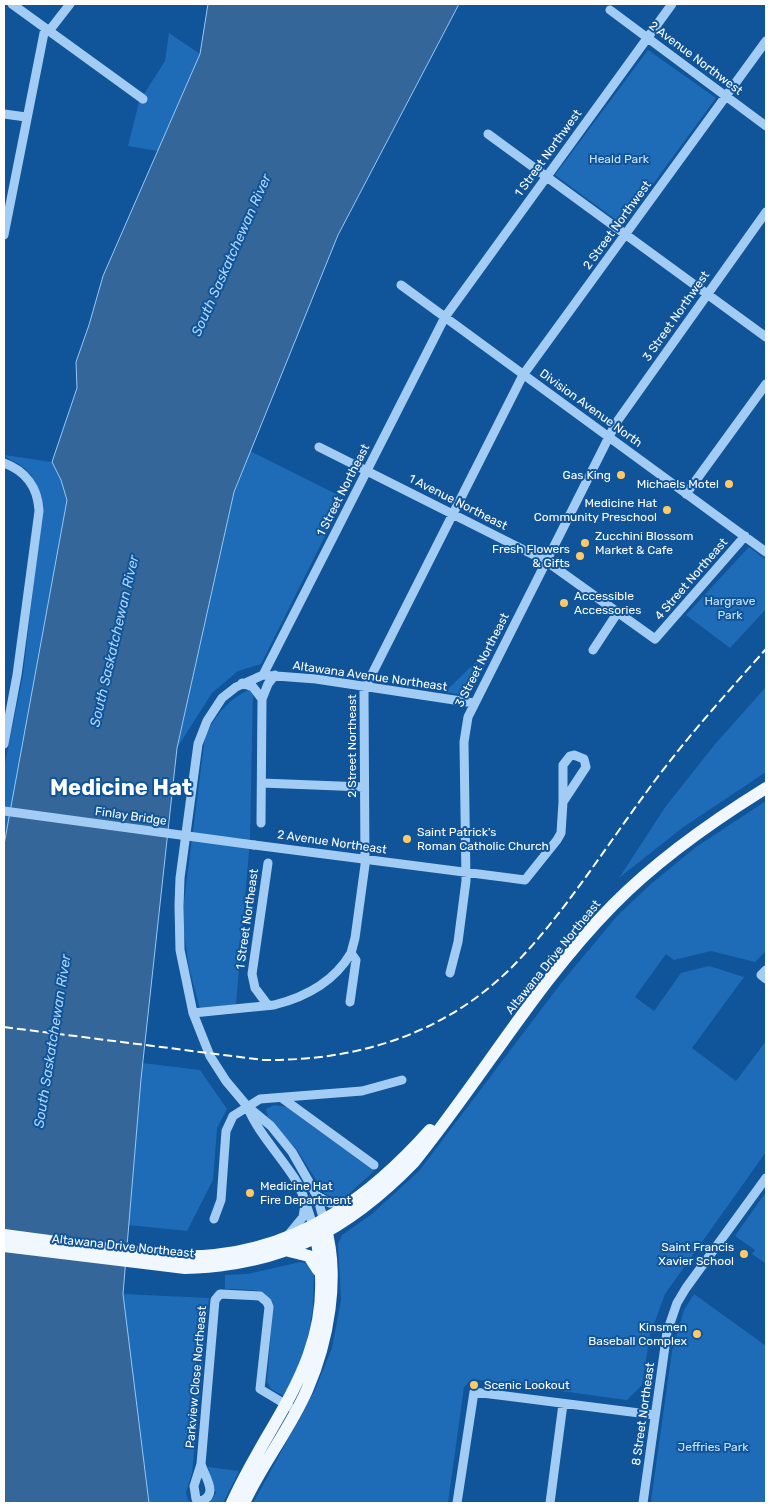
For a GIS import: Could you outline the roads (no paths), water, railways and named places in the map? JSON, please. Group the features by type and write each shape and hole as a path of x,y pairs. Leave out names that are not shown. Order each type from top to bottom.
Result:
{"main road":[{"name":"Altawana Drive Northeast","path":"4,1235 155,1260 185,1268 216,1267 244,1263 364,1209 396,1181 433,1138 553,975 612,906 678,848 766,788"},
{"name":"Altawana Drive Northeast","path":"320,1230 412,1149 470,1086"},
{"path":"244,1503 291,1408 310,1356 321,1307 320,1230"},
{"path":"232,1503 291,1408 307,1390 327,1325 331,1299 320,1230"},
{"path":"284,1245 309,1256 315,1262 321,1278"},
{"name":"Altawana Drive Northeast","path":"4,1246 155,1260"}],"street":[{"path":"12,4 143,99"},
{"path":"4,234 26,117 47,29 70,4"},
{"name":"1 Street Northwest","path":"445,317 672,4"},
{"name":"2 Avenue Northwest","path":"610,10 766,126"},
{"name":"2 Street Northwest","path":"523,375 766,41"},
{"path":"4,114 26,117"},
{"path":"488,134 766,337"},
{"name":"3 Street Northwest","path":"609,437 620,417 766,212"},
{"name":"Division Avenue North","path":"401,285 766,552"},
{"name":"1 Street Northeast","path":"263,674 445,317"},
{"name":"2 Street Northeast","path":"350,1002 356,960 351,953 355,938 365,859 364,691 523,375"},
{"path":"686,494 766,384"},
{"name":"3 Street Northeast","path":"450,973 458,942 465,873 465,728 474,703 609,437"},
{"name":"1 Avenue Northeast","path":"319,448 367,470 546,562 655,639"},
{"path":"4,463 17,469 31,481 39,501 17,675 4,744"},
{"name":"4 Street Northeast","path":"655,639 745,536"},
{"path":"593,650 618,612"},
{"path":"263,674 242,683 229,692 214,707 202,732 194,764 179,906 180,950 193,1013 210,1056 226,1081 247,1106 266,1121 292,1152 317,1196 320,1230"},
{"name":"Altawana Avenue Northeast","path":"263,674 366,686 474,703"},
{"path":"261,823 262,698 275,675"},
{"path":"242,683 253,686 262,698"},
{"path":"570,756 579,756 584,759 586,767 563,802 563,765 570,756"},
{"path":"262,783 364,787"},
{"name":"2 Avenue Northeast","path":"254,845 525,880 557,840 561,832 563,802"},
{"name":"Finlay Bridge","path":"4,811 254,845"},
{"name":"1 Street Northeast","path":"267,1004 254,988 252,974 268,863"},
{"path":"193,1013 287,1001 320,986 335,974 351,953"},
{"path":"214,1219 221,1200 226,1131 233,1116 260,1099 362,1091 402,1080"},
{"path":"282,1098 374,1165"},
{"path":"247,1106 254,1123 284,1162 320,1230"},
{"name":"8 Street Northeast","path":"643,1503 667,1332 677,1303 766,1178"},
{"path":"317,1196 330,1203 352,1203"},
{"path":"284,1245 303,1217 305,1200"},
{"name":"Parkview Close Northeast","path":"201,1464 216,1300 220,1294 260,1296 267,1302 269,1307 260,1389 291,1408"},
{"path":"457,1503 474,1392 655,1415"},
{"path":"550,1503 564,1404"}],"water":[{"name":"South Saskatchewan River","path":"208,4 459,4 338,235 234,492 177,748 141,1079 123,1294 149,1503 4,1503 4,845 67,500 61,480 52,462 77,388 76,362 103,276 200,54"}],"railway":[{"path":"4,1027 263,1060 298,1059 364,1049 396,1040 427,1027 457,1011 485,991 529,949 581,884 674,756 766,649"}],"place":[{"name":"Gas King","path":"621,475"},
{"name":"Michaels Motel","path":"729,484"},
{"name":"Medicine Hat Community Preschool","path":"667,510"},
{"name":"Zucchini Blossom Market & Cafe","path":"585,543"},
{"name":"Fresh Flowers & Gifts","path":"580,556"},
{"name":"Accessible Accessories","path":"564,603"},
{"name":"Saint Patrick's Roman Catholic Church","path":"407,839"},
{"name":"Medicine Hat Fire Department","path":"250,1193"},
{"name":"Saint Francis Xavier School","path":"744,1254"},
{"name":"Kinsmen Baseball Complex","path":"697,1334"},
{"name":"Scenic Lookout","path":"474,1385"}],"district":[{"name":"Medicine Hat","path":"121,787"}],"park label":[{"name":"Heald Park","path":"619,159"},
{"name":"Hargrave Park","path":"730,608"},
{"name":"Jeffries Park","path":"713,1447"}]}
